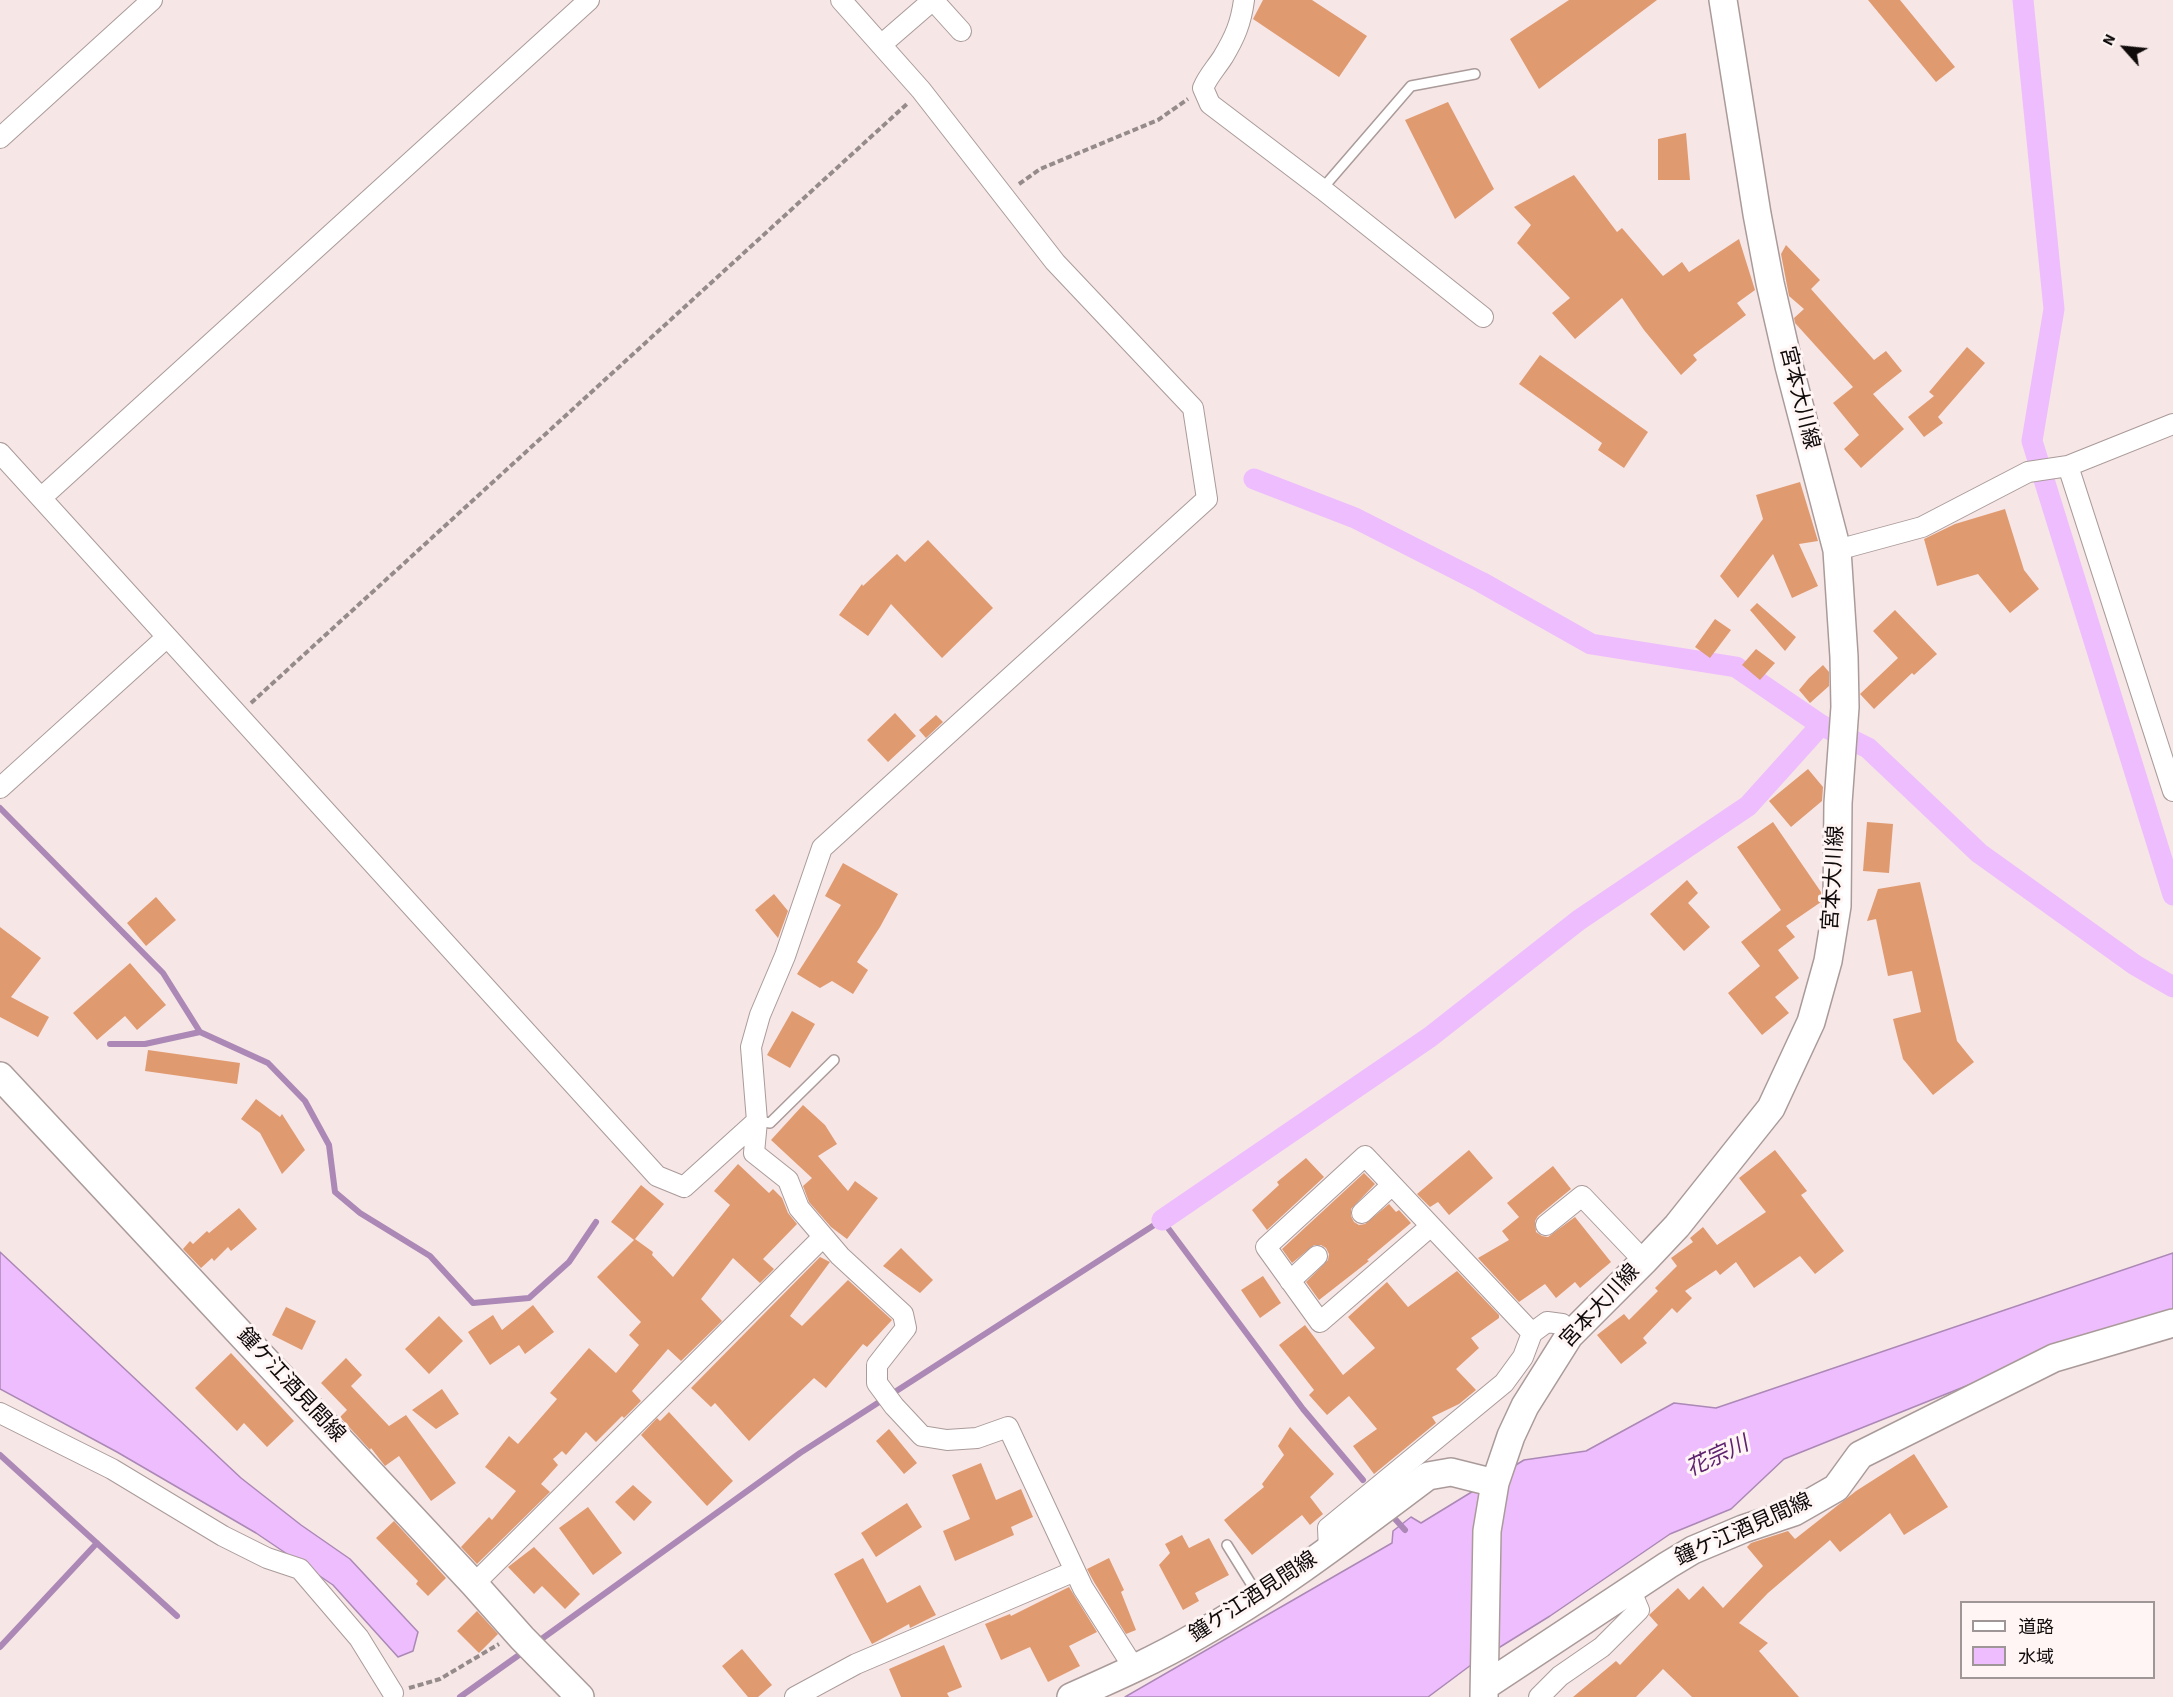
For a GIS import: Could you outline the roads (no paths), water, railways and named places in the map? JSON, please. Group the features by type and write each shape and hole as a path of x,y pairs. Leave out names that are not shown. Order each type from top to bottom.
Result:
{"main road":[{"name":"宮本大川線","path":"1480,1688 1492,1475 1525,1406 1569,1336 1677,1226 1771,1108 1811,1022 1828,961 1837,906 1838,803 1845,707 1837,550 1770,283 1723,0"},
{"name":"鐘ケ江酒見間線","path":"0,1076 525,1641 580,1697"},
{"name":"鐘ケ江酒見間線","path":"1480,1688 1693,1550 1743,1529 1794,1512 1836,1488 1860,1455 2054,1358 2173,1323"},
{"name":"鐘ケ江酒見間線","path":"1071,1697 1198,1635 1329,1550 1428,1476 1451,1472 1492,1475"}],"street":[{"path":"0,138 152,0"},
{"path":"41,498 589,0"},
{"path":"841,0 921,90 1055,262 1194,408 1207,500 822,848 785,956 760,1014 751,1047 757,1121 754,1153 788,1180 799,1208 840,1256 903,1314 906,1328 877,1365 878,1383 894,1406 922,1436 947,1440 977,1438 1008,1427 1083,1588 1134,1668"},
{"path":"881,45 933,0 961,31"},
{"path":"1244,0 1241,22 1203,88 1210,104 1322,189 1483,317"},
{"path":"1837,550 1922,527 2028,472 2060,467 2173,424"},
{"path":"0,453 657,1176 684,1187 757,1121"},
{"path":"2060,467 2173,791"},
{"path":"0,788 167,637"},
{"path":"1431,1226 1320,1322 1266,1247 1365,1156 1532,1333"},
{"path":"1362,1213 1392,1185"},
{"path":"1546,1225 1582,1196 1644,1261"},
{"path":"474,1584 823,1237"},
{"path":"1290,1281 1317,1257"},
{"path":"1329,1550 1328,1528 1504,1383 1523,1357 1532,1333 1547,1322 1562,1324 1569,1336"},
{"path":"0,1413 112,1468 223,1536 267,1558 300,1569 359,1638 393,1693"},
{"path":"795,1697 856,1664 1075,1571"},
{"path":"1539,1697 1560,1676 1602,1647 1639,1610 1630,1589"}],"lane":[{"path":"1322,189 1411,86 1475,74"},
{"path":"757,1121 770,1123 834,1060"},
{"path":"1227,1545 1259,1597"}],"water":[{"path":"0,1252 241,1478 301,1525 350,1559 418,1632 413,1651 398,1657 333,1585 256,1533 117,1452 0,1389"},
{"name":"花宗川","path":"2173,1253 2173,1309 2006,1370 1784,1459 1731,1509 1670,1534 1550,1616 1471,1665 1428,1697 1125,1697 1392,1543 1393,1531 1411,1517 1421,1523 1524,1460 1586,1451 1674,1403 1716,1408"}],"waterway":[{"path":"2023,0 2054,309 2032,441 2173,895"},
{"path":"1254,479 1355,518 1481,582 1591,644 1736,667 1821,725 1868,748 1979,853 2135,965 2173,987"},
{"path":"1162,1220 1430,1037 1579,920 1748,806 1821,725"},
{"path":"0,808 163,973 200,1032"},
{"path":"110,1044 145,1044 200,1032 268,1063 305,1101 329,1145 335,1192 360,1213 430,1256 473,1303 529,1298 569,1262 596,1222"},
{"path":"536,1643 800,1453 1162,1220 1303,1409 1363,1480"},
{"path":"0,1455 177,1616"},
{"path":"1395,1519 1405,1530"},
{"path":"0,1647 97,1543"},
{"path":"460,1697 526,1650"}]}
